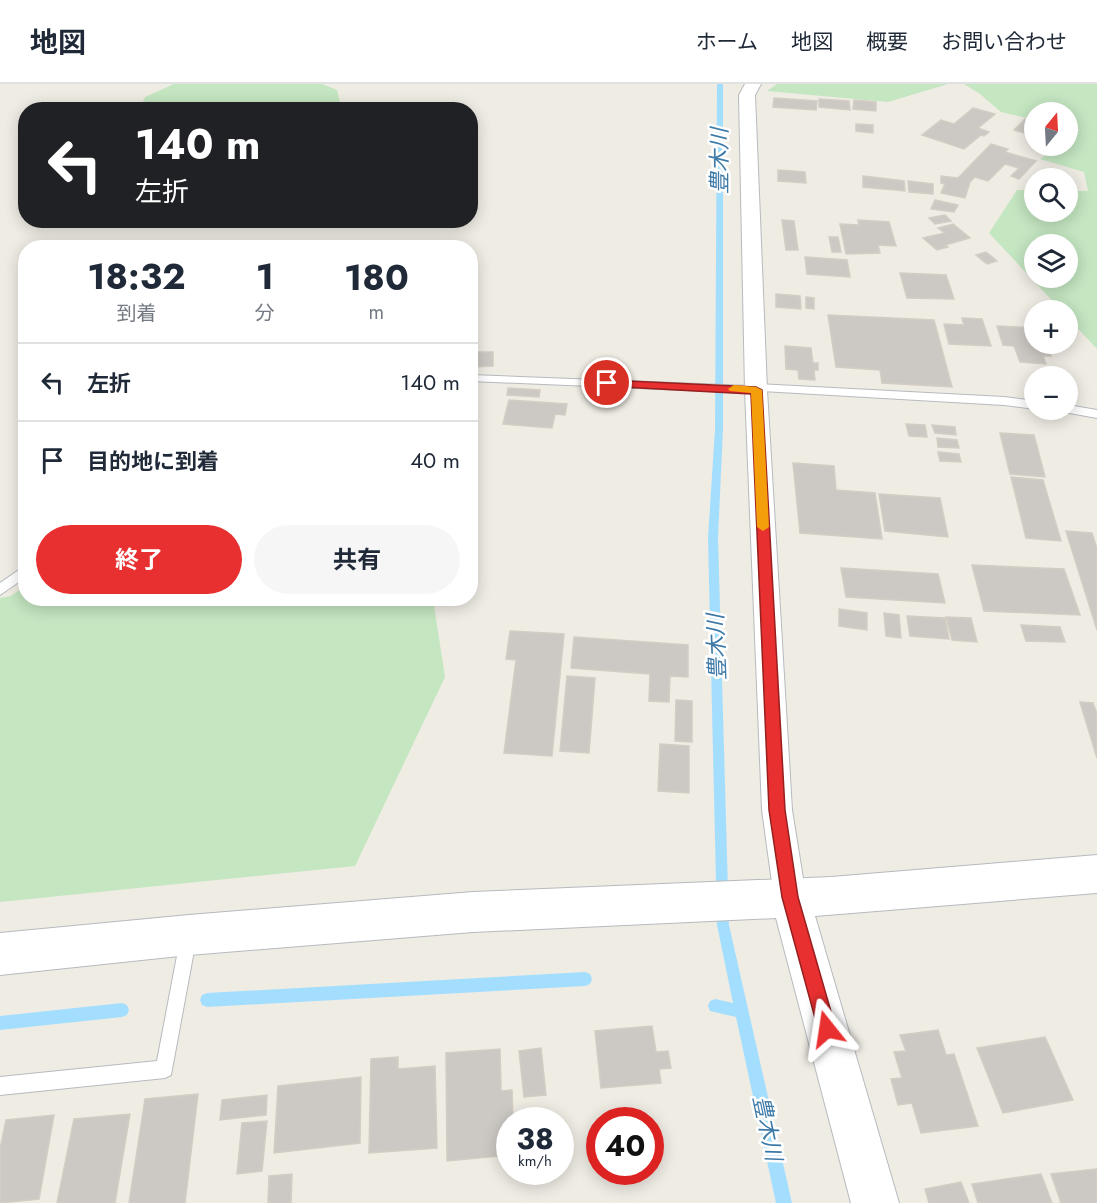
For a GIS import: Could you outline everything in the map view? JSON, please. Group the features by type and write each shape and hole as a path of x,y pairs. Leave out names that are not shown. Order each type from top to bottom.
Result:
{"street":[{"path":"753,84 747,95 750,389 777,810 774,898 875,1203"},
{"path":"0,954 189,935 473,912 831,896 1094,881"}],"lane":[{"path":"478,378 698,386 1024,404"},
{"path":"1078,411 1097,414"},
{"path":"0,590 18,576"},
{"path":"0,1086 165,1069 189,935"}],"green space":[{"path":"174,84 322,84 337,90 340,102 143,102 145,97"},
{"path":"777,84 948,84 888,102 767,91"},
{"path":"964,84 1097,84 1097,349 1078,329 1078,300 1052,300 1040,288 1078,288 1078,234 1024,234 1024,270 989,233 1017,190 1024,190 1024,222 1078,222 1078,191 1088,191 1084,172 1078,170 1078,168 1040,159 1044,156 1078,156 1078,132 1080,130 1078,130 1078,102 1024,102 1024,117 1001,112"},
{"path":"18,591 18,606 434,606 445,677 355,866 0,902 0,598 11,596"}],"building":[{"path":"774,98 817,101 816,110 773,107"},
{"path":"819,99 849,101 850,110 819,107"},
{"path":"854,100 876,102 876,111 853,109"},
{"path":"973,108 995,114 978,128 989,132 984,136 981,135 964,149 922,135 941,120 954,124"},
{"path":"1024,120 1024,133 1014,130"},
{"path":"856,124 873,125 873,133 856,131"},
{"path":"991,144 1008,149 1005,152 1036,161 1029,168 1024,168 1024,174 1019,179 1011,176 1019,168 1005,164 988,181 975,177 970,182 965,198 941,193 945,184 941,183 941,176 958,178"},
{"path":"778,170 805,172 806,183 778,181"},
{"path":"863,176 904,181 905,191 863,187"},
{"path":"908,181 933,184 933,194 909,192"},
{"path":"935,200 958,205 954,212 931,209"},
{"path":"945,215 951,221 935,224 929,218"},
{"path":"782,220 794,221 798,250 786,250"},
{"path":"858,220 889,222 896,246 878,245 880,253 846,254 840,224 859,225"},
{"path":"953,224 970,238 945,245 948,247 937,250 923,238 945,233 938,228"},
{"path":"829,237 838,237 841,252 832,252"},
{"path":"986,252 997,261 987,264 976,255"},
{"path":"805,257 847,260 850,277 807,274"},
{"path":"900,273 946,275 954,299 907,298"},
{"path":"776,294 800,296 801,309 776,307"},
{"path":"806,297 814,298 814,309 806,308"},
{"path":"828,315 934,320 952,387 882,383 880,370 836,367"},
{"path":"962,318 982,319 991,346 949,344 944,324 964,325"},
{"path":"997,326 1024,327 1024,354 1050,354 1051,356 1043,356 1046,364 1020,362 1014,346 1003,345"},
{"path":"785,346 811,348 813,363 818,363 818,370 814,370 815,380 799,379 798,370 786,369"},
{"path":"478,352 493,352 493,366 478,367"},
{"path":"508,388 540,390 539,397 507,395"},
{"path":"509,400 567,404 565,415 555,414 552,428 503,424"},
{"path":"906,424 925,425 927,437 909,436"},
{"path":"932,425 955,427 956,435 935,433"},
{"path":"1000,433 1034,435 1045,477 1010,474"},
{"path":"937,438 957,440 959,448 938,447"},
{"path":"938,452 959,454 961,462 940,461"},
{"path":"793,463 834,466 836,490 875,493 882,539 800,533"},
{"path":"1011,477 1043,480 1061,541 1026,538"},
{"path":"879,494 940,498 948,537 885,531"},
{"path":"1066,531 1092,533 1097,549 1097,630"},
{"path":"972,565 1064,569 1080,615 984,611"},
{"path":"841,568 938,574 945,603 846,597"},
{"path":"839,609 867,613 867,630 839,626"},
{"path":"884,613 899,615 901,638 886,636"},
{"path":"907,616 945,618 949,639 910,636"},
{"path":"946,617 971,618 977,642 952,640"},
{"path":"1021,625 1060,627 1065,642 1026,641"},
{"path":"510,631 564,634 552,756 504,753 516,660 506,659"},
{"path":"574,637 688,645 688,677 670,676 669,702 649,701 650,674 571,668"},
{"path":"567,676 595,678 589,753 560,751"},
{"path":"676,700 692,701 692,742 675,741"},
{"path":"1080,702 1093,703 1097,714 1097,758"},
{"path":"660,744 689,746 689,793 658,791"},
{"path":"652,1026 656,1052 668,1051 671,1068 659,1069 661,1083 601,1088 595,1031"},
{"path":"938,1030 946,1055 954,1054 978,1126 921,1133 912,1103 898,1105 891,1079 902,1078 894,1052 906,1051 900,1035"},
{"path":"1045,1037 1073,1100 1003,1113 977,1048"},
{"path":"541,1048 546,1095 524,1097 519,1051"},
{"path":"500,1049 501,1091 512,1090 513,1107 496,1107 496,1156 447,1161 446,1053"},
{"path":"398,1057 398,1069 435,1066 437,1148 369,1153 371,1059"},
{"path":"361,1077 360,1143 274,1153 278,1086"},
{"path":"198,1094 185,1203 129,1203 145,1099"},
{"path":"267,1095 266,1115 220,1120 222,1100"},
{"path":"130,1114 115,1203 57,1203 74,1119"},
{"path":"54,1115 39,1199 0,1203 0,1149 6,1120"},
{"path":"267,1121 262,1171 237,1174 242,1123"},
{"path":"1097,1169 1097,1203 1061,1203 1051,1174"},
{"path":"292,1174 291,1203 268,1203 269,1176"},
{"path":"1041,1174 1052,1203 978,1203 972,1184"},
{"path":"961,1182 969,1203 929,1203 925,1189"}],"waterway":[{"name":"豊木川","path":"720,84 719,429 713,538 723,925 784,1203"},
{"path":"207,1000 585,979"},
{"path":"715,1006 741,1011"},
{"path":"0,1023 122,1010"}],"slow traffic":[{"path":"734,389 756,390 763,527"}],"route":[{"path":"607,383 756,390 777,810 790,897 827,1029"}]}
